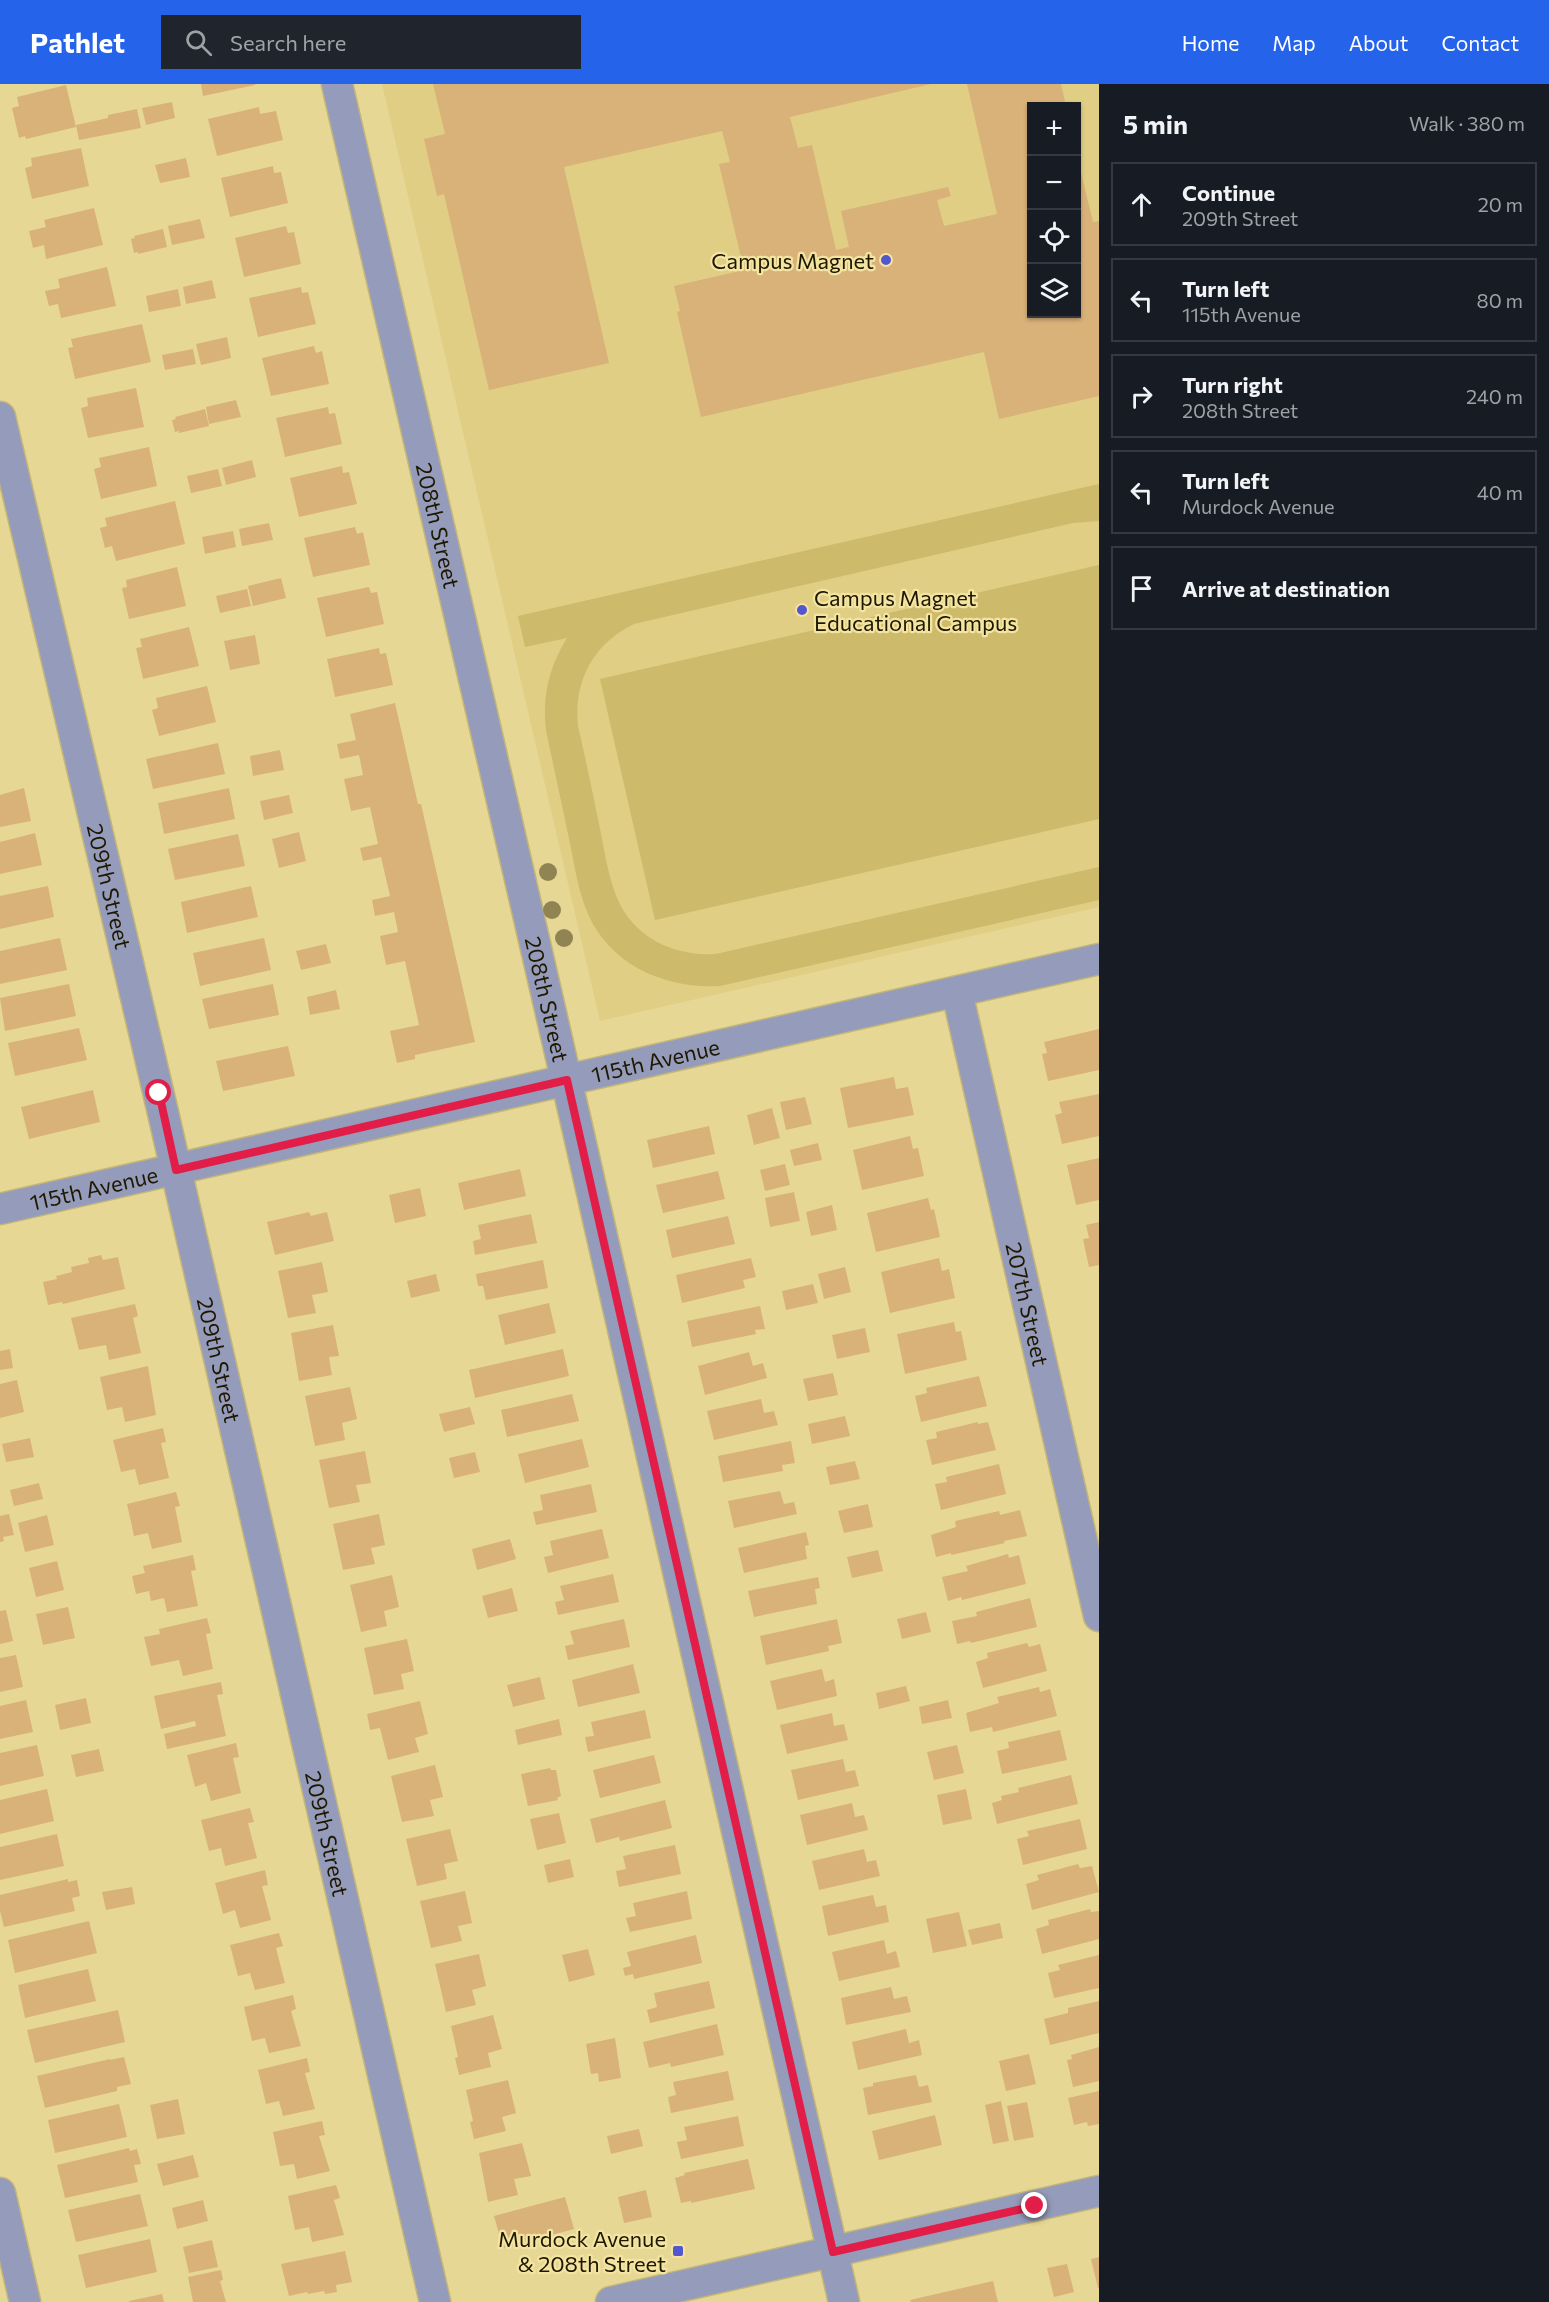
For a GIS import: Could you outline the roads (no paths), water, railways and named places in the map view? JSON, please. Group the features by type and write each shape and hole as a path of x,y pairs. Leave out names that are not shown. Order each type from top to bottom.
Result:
{"street":[{"name":"208th Street","path":"337,84 567,1080 844,2302"},
{"name":"209th Street","path":"0,417 176,1170 435,2302"},
{"name":"115th Avenue","path":"0,1209 1099,959"},
{"name":"207th Street","path":"957,992 1099,1616"},
{"path":"611,2302 1099,2191"},
{"path":"0,2193 25,2302"}],"place":[{"name":"Campus Magnet","path":"886,260"},
{"name":"Campus Magnet Educational Campus","path":"802,610"},
{"name":"Murdock Avenue & 208th Street","path":"678,2251"}]}
